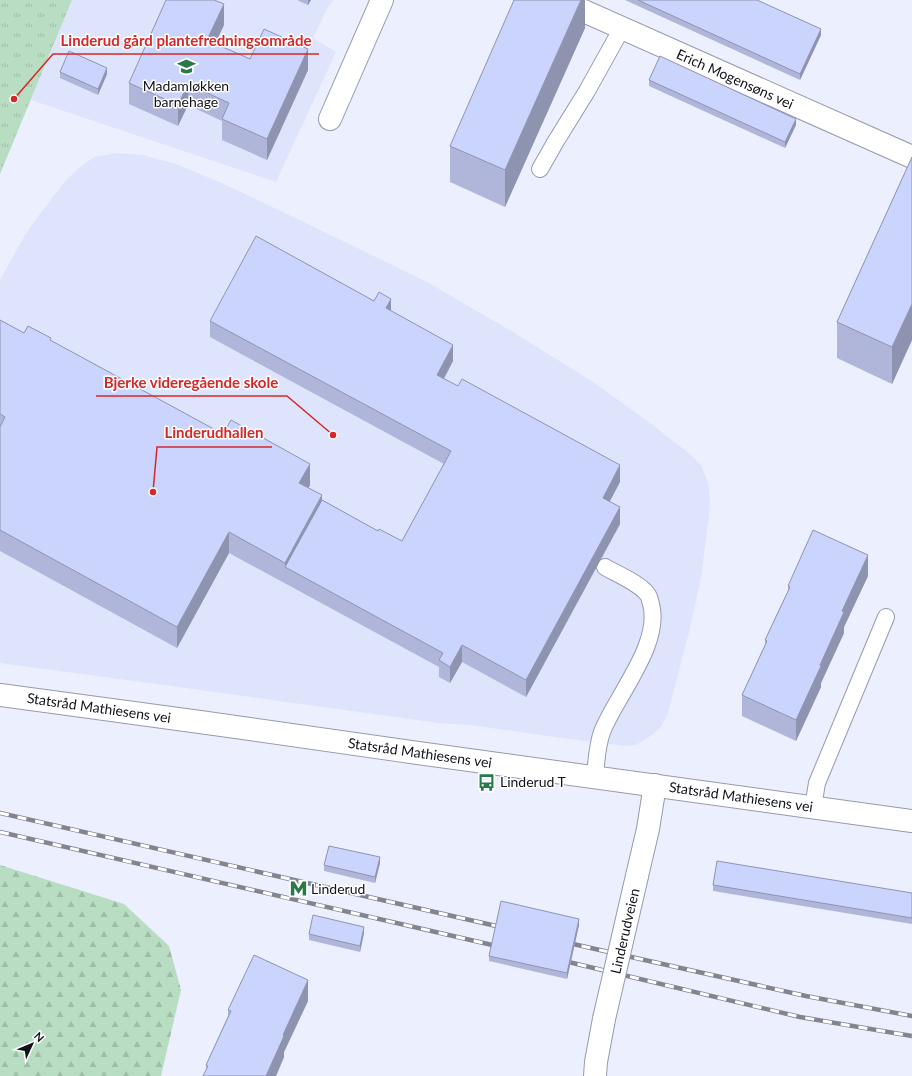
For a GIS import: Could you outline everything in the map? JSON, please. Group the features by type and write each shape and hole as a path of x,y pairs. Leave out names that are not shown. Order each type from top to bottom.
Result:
{"street":[{"path":"330,118 382,0"},
{"name":"Erich Mogensøns vei","path":"559,0 912,158"},
{"name":"Statsråd Mathiesens vei","path":"0,695 912,821"},
{"name":"Linderudveien","path":"595,1076 604,1019 638,876 655,785"}],"lane":[{"path":"540,169 588,91 622,28"},
{"path":"595,777 597,753 602,733 634,674 645,650 652,630 653,610 649,596 642,588 605,567"},
{"path":"813,808 817,783 886,618"}],"shaded area":[{"path":"72,0 334,0 329,5 313,38 336,52 276,182 31,100"},
{"path":"116,153 143,155 176,164 224,184 429,283 513,332 593,382 646,420 686,451 701,465 708,482 710,500 701,578 689,632 667,716 660,728 636,745 626,746 471,725 439,723 0,663 0,280 25,235 67,179 94,157"}],"green space":[{"path":"0,0 72,0 0,174"},
{"path":"0,865 124,904 169,946 181,990 161,1076 0,1076"}],"building":[{"path":"166,0 214,0 224,4 207,40 250,59 264,29 308,49 267,139 222,119 229,103 188,84 178,105 129,83"},
{"path":"514,0 581,0 505,170 450,146"},
{"path":"638,0 757,0 821,29 800,74"},
{"path":"69,51 107,68 98,89 60,72"},
{"path":"660,56 796,119 785,142 649,80"},
{"path":"912,157 912,304 892,347 837,322"},
{"path":"256,236 374,301 379,292 391,299 386,308 453,345 437,375 458,386 462,379 620,465 603,498 620,507 526,680 462,645 450,667 439,660 443,653 285,567 322,500 378,531 379,529 402,541 451,451 210,321"},
{"path":"0,320 24,333 28,326 51,338 50,340 223,434 231,420 310,464 299,483 322,495 285,563 229,532 177,627 0,530 0,427 5,417 0,414"},
{"path":"813,530 868,555 842,611 844,612 796,720 742,695 767,641 765,640 790,587 788,586"},
{"path":"329,846 380,857 375,877 324,865"},
{"path":"717,861 912,893 912,918 713,885"},
{"path":"501,901 579,919 567,973 489,956"},
{"path":"313,915 364,927 360,946 309,934"},
{"path":"254,955 308,980 266,1076 203,1076 208,1066 206,1065 231,1011 228,1010"}],"railway":[{"path":"0,813 505,928"},
{"path":"0,832 501,947"},
{"path":"564,942 806,996 912,1016"},
{"path":"560,960 800,1017 912,1036"}],"place":[{"name":"Madamløkken barnehage","path":"186,66"},
{"name":"Linderud gård plantefredningsområde","path":"14,99"},
{"name":"Bjerke videregående skole","path":"333,435"},
{"name":"Linderudhallen","path":"153,492"},
{"name":"Linderud T","path":"487,782"},
{"name":"Linderud","path":"298,889"}]}
